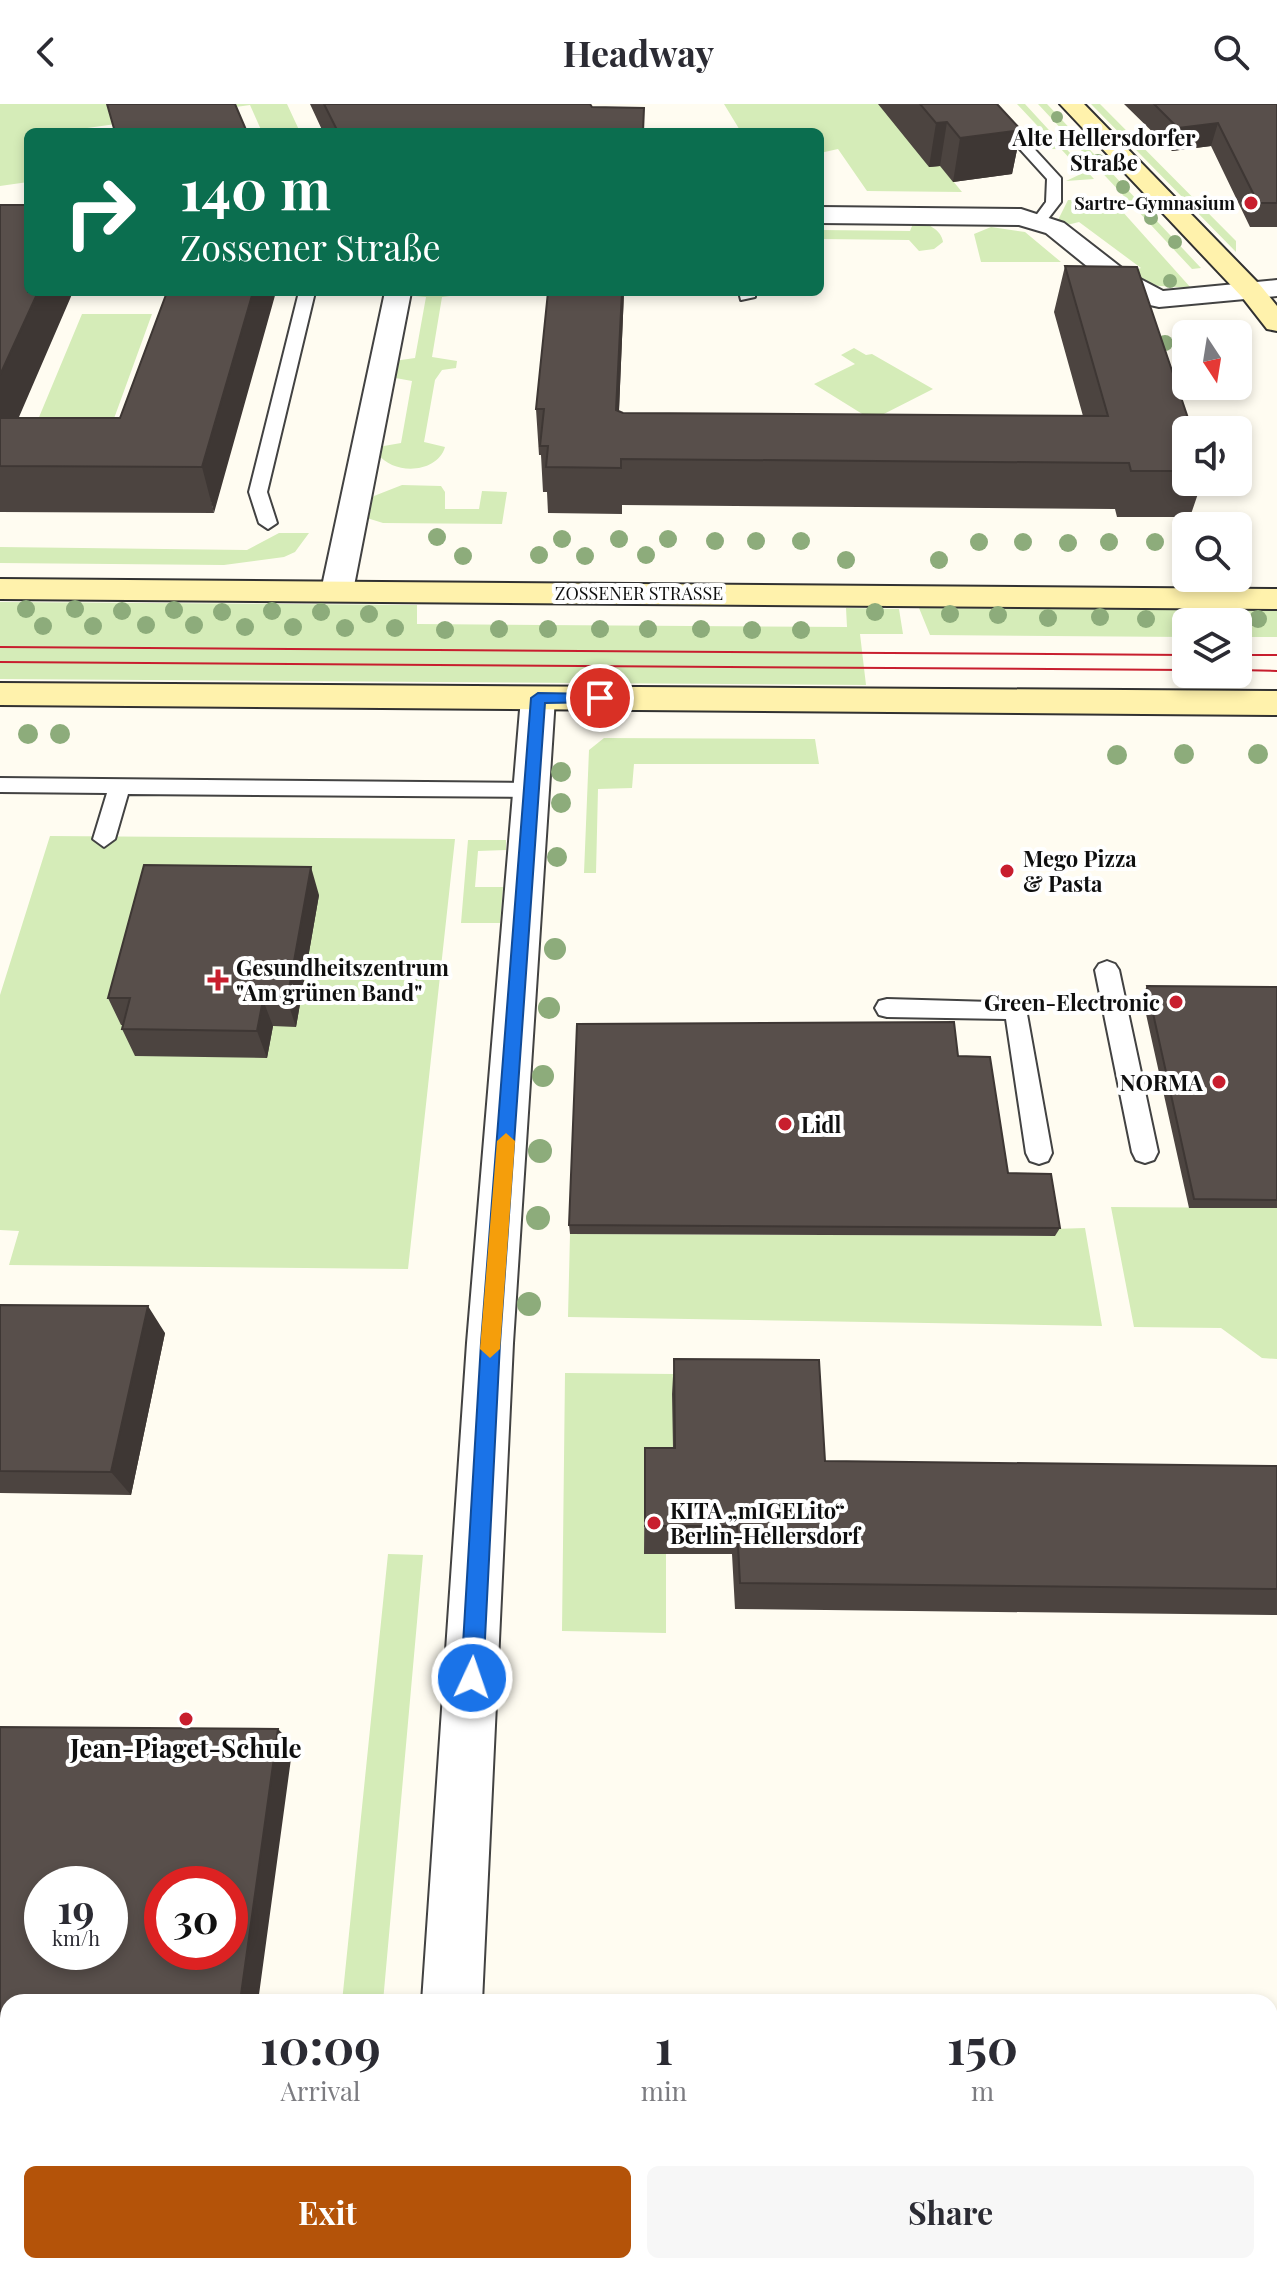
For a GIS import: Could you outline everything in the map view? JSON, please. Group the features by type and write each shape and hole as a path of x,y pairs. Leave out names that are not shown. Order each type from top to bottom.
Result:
{"street":[{"path":"1071,104 1264,289 1277,323"},
{"path":"824,215 1021,217 1055,228 1118,278 1159,299 1264,289"},
{"path":"337,591 397,296"},
{"name":"ZOSSENER STRASSE","path":"0,589 1277,599"},
{"path":"0,694 1277,703"},
{"path":"452,1994 490,1343 538,698"}],"lane":[{"path":"986,104 1054,178 1057,190 1055,203 1039,221"},
{"path":"268,523 258,492 306,296"},
{"path":"0,785 532,790"},
{"path":"104,839 120,786"},
{"path":"1107,970 1145,1152"},
{"path":"887,1008 1017,1010 1039,1153"}],"green space":[{"path":"0,104 287,104 298,128 260,128 250,105 87,128 24,128 24,183 0,186"},
{"path":"724,104 890,104 962,192 867,191 838,149 824,152 824,128 739,128"},
{"path":"1017,104 1025,104 1094,179 1066,181 1083,173 1061,149 1038,149 1033,144 1048,137"},
{"path":"1038,104 1047,104 1201,268 1192,269"},
{"path":"1091,104 1100,104 1236,241 1236,252"},
{"path":"1068,200 1113,201 1191,288 1145,285 1125,274 1141,268 1079,222 1063,226 1057,222"},
{"path":"914,221 923,223 933,227 943,242 934,249 919,251 909,240 824,239 824,230 910,231"},
{"path":"991,227 1025,232 1061,262 981,262 974,234"},
{"path":"416,296 450,296 442,297 432,357 457,361 456,368 442,370 435,380 424,442 445,447 440,456 424,467 404,468 385,461 378,454 378,447 401,443 412,381 390,377 394,361 415,358 426,297"},
{"path":"82,314 152,314 108,435 32,434"},
{"path":"854,348 866,355 872,354 933,389 872,420 814,384 855,364 841,355"},
{"path":"402,485 441,486 445,492 445,509 479,509 482,491 507,492 502,524 383,523 367,518 367,505 374,496"},
{"path":"279,533 309,533 295,552 284,557 224,565 0,563 0,547 247,550"},
{"path":"0,602 417,605 417,624 847,627 846,608 899,609 903,634 860,634 866,685 0,679"},
{"path":"919,608 1172,609 1172,637 930,635"},
{"path":"1252,610 1277,610 1277,637 1252,637"},
{"path":"604,738 815,739 819,764 634,764 632,788 598,789 596,873 584,873 589,750"},
{"path":"50,836 455,839 408,1269 9,1265 19,1231 0,1230 0,995"},
{"path":"468,840 506,840 506,850 478,851 475,887 503,887 500,923 461,923"},
{"path":"1111,1207 1277,1208 1277,1359 1262,1358 1221,1328 1134,1327"},
{"path":"1085,1228 1102,1326 568,1317 570,1234 1055,1236 1054,1229"},
{"path":"565,1373 674,1374 673,1480 644,1554 666,1554 666,1633 562,1631"},
{"path":"388,1554 423,1555 384,1994 343,1994"}],"building":[{"path":"107,104 235,104 245,128 114,128"},
{"path":"324,104 590,104 592,107 644,108 643,128 336,128"},
{"path":"920,104 997,104 1021,130 960,138 947,122 936,123"},
{"path":"1154,104 1277,104 1277,203 1258,203 1218,123 1178,128"},
{"path":"0,205 24,205 24,296 36,296 0,375"},
{"path":"1065,266 1137,267 1172,371 1172,400 1182,400 1187,416 1172,416 1172,471 1131,471 1129,463 621,459 621,468 546,467 548,446 540,446 544,409 536,409 548,296 622,296 616,410 623,413 1108,416"},
{"path":"166,296 252,296 202,467 0,466 0,418 120,418"},
{"name":"Gesundheitszentrum \"Am grünen Band\"","path":"144,865 311,867 287,1000 263,1000 257,1031 122,1029 130,998 108,998"},
{"name":"NORMA","path":"1147,986 1277,987 1277,1200 1194,1199"},
{"name":"Lidl","path":"954,1022 958,1056 990,1057 1008,1173 1051,1174 1060,1228 569,1225 577,1024"},
{"path":"0,1305 148,1306 111,1472 0,1471"},
{"path":"674,1359 819,1360 825,1461 1277,1466 1277,1589 740,1583 737,1526 645,1526 645,1448 675,1448"},
{"path":"0,1727 278,1729 248,1945 248,1866 144,1866 144,1970 244,1970 241,1994 0,1994"}],"tram line":[{"path":"0,647 1172,655"},
{"path":"1252,655 1277,655"},
{"path":"0,662 1172,670"},
{"path":"1252,670 1277,671"}],"slow traffic":[{"path":"490,1349 506,1141"}],"place":[{"name":"Sartre-Gymnasium","path":"1251,203"},
{"name":"Mego Pizza & Pasta","path":"1007,871"},
{"name":"Gesundheitszentrum \"Am grünen Band\"","path":"218,980"},
{"name":"Green-Electronic","path":"1176,1002"},
{"name":"NORMA","path":"1219,1082"},
{"name":"Lidl","path":"785,1124"},
{"name":"KITA „mIGELito“ Berlin-Hellersdorf","path":"654,1523"},
{"name":"Jean-Piaget-Schule","path":"186,1719"}],"district":[{"name":"Alte Hellersdorfer Straße","path":"1104,150"}],"route":[{"path":"472,1678 490,1343 538,698 600,698"}]}
